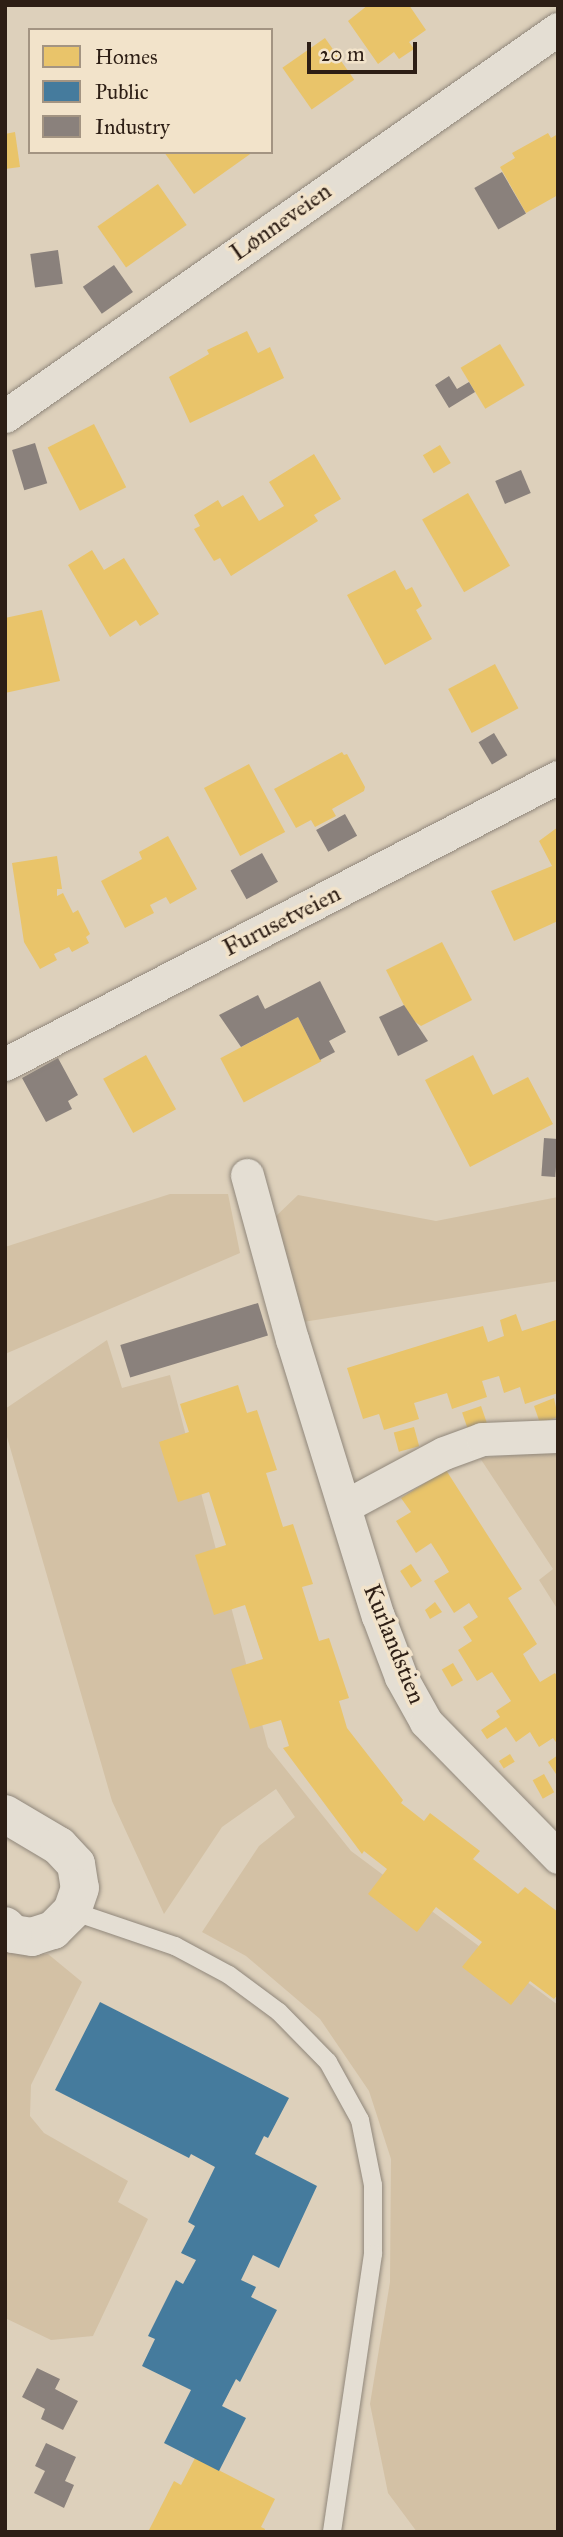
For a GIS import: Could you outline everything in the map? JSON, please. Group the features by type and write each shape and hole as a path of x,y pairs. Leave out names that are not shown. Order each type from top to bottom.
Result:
{"street":[{"name":"Lønneveien","path":"5,416 558,29"},
{"name":"Furusetveien","path":"5,1064 558,777"},
{"name":"Kurlandstien","path":"247,1175 269,1264 387,1641 401,1677 426,1722 558,1857"},
{"path":"345,1506 444,1453 482,1439 558,1436"},
{"path":"5,1814 59,1846 76,1864 80,1888 72,1911 53,1930 32,1937 13,1934 5,1926"}],"lane":[{"path":"72,1911 175,1946 229,1975 279,2012 328,2062 360,2120 373,2185 373,2254 332,2532"}],"shaded area":[{"path":"170,1194 228,1194 240,1253 5,1354 5,1247"},
{"path":"298,1195 436,1221 558,1197 558,1281 297,1323 273,1219"},
{"path":"107,1340 122,1388 170,1375 268,1747 351,1851 558,2005 558,2532 417,2532 388,2493 370,2404 390,2282 391,2159 369,2091 320,2019 246,1956 202,1932 259,1846 295,1817 276,1789 222,1827 164,1914 112,1801 5,1430 5,1409"},
{"path":"558,1453 558,1610 539,1580 553,1569 480,1458"},
{"path":"5,1949 29,1955 48,1954 82,1982 31,2085 30,2116 44,2133 128,2181 118,2202 148,2219 93,2336 51,2340 5,2318"}],"building: Homes":[{"path":"368,5 409,5 426,30 409,42 414,49 399,59 394,52 378,64 348,21"},
{"path":"325,38 354,80 312,110 282,68"},
{"path":"15,132 20,167 5,169 5,134"},
{"path":"548,133 551,138 558,134 558,195 526,213 500,167 515,158 512,153"},
{"path":"165,154 250,154 194,194"},
{"path":"158,184 187,225 126,267 97,226"},
{"path":"247,331 258,353 270,347 284,378 190,423 169,377 209,354 207,350"},
{"path":"500,344 525,385 485,409 461,368"},
{"path":"94,424 126,487 80,511 48,448"},
{"path":"440,445 451,463 434,473 423,455"},
{"path":"314,454 341,499 314,515 318,521 231,576 220,558 214,561 194,529 200,526 194,515 218,500 222,507 243,495 259,521 284,506 269,482"},
{"path":"468,493 510,566 464,592 422,520"},
{"path":"92,550 104,570 124,558 159,614 140,626 136,620 110,637 68,565"},
{"path":"395,570 406,590 412,587 422,606 416,610 432,639 385,665 347,595"},
{"path":"42,610 60,681 5,693 5,618"},
{"path":"495,664 518,708 472,733 448,689"},
{"path":"342,752 347,754 365,787 364,791 332,809 336,816 315,827 311,820 296,828 274,789"},
{"path":"249,764 285,832 240,856 204,788"},
{"path":"558,827 558,921 514,941 491,891 552,866 539,841"},
{"path":"168,836 197,889 170,904 166,897 150,905 154,913 125,928 101,881 142,859 139,852"},
{"path":"57,856 62,889 57,889 57,896 63,893 73,913 78,910 90,934 86,937 89,943 72,952 69,947 54,954 57,960 40,969 24,942 12,863"},
{"path":"442,942 472,1000 421,1026 411,1019 386,970"},
{"path":"298,1017 321,1061 244,1102 220,1058"},
{"path":"146,1055 176,1109 133,1133 103,1079"},
{"path":"473,1055 493,1095 528,1077 553,1124 470,1167 425,1080"},
{"path":"516,1314 522,1331 556,1320 558,1393 525,1404 520,1387 504,1393 499,1376 482,1381 487,1397 452,1409 447,1393 414,1403 419,1419 384,1430 379,1414 363,1419 347,1368 483,1326 488,1342 504,1336 500,1320"},
{"path":"238,1385 247,1413 257,1410 277,1470 266,1473 283,1527 293,1524 313,1584 302,1587 319,1641 329,1638 349,1698 339,1701 347,1728 403,1800 401,1803 424,1821 430,1813 480,1851 473,1859 518,1894 525,1887 558,1912 558,1994 554,1999 530,1981 511,2005 462,1967 482,1942 436,1907 417,1932 368,1894 387,1869 364,1851 362,1854 283,1748 289,1746 281,1720 250,1729 231,1669 263,1659 245,1605 214,1615 195,1555 226,1545 209,1492 178,1502 159,1442 189,1432 180,1404"},
{"path":"554,1398 558,1417 540,1423 534,1406"},
{"path":"481,1406 487,1423 468,1430 462,1413"},
{"path":"414,1427 419,1446 399,1452 394,1432"},
{"path":"446,1470 522,1589 508,1598 537,1644 523,1654 531,1668 540,1682 555,1673 558,1678 558,1745 553,1738 539,1747 530,1732 516,1742 506,1727 487,1739 481,1730 500,1717 496,1711 511,1701 492,1672 477,1681 458,1650 472,1641 463,1627 478,1617 469,1603 454,1613 434,1581 449,1572 440,1557 431,1543 416,1553 396,1521 411,1512 401,1498"},
{"path":"411,1564 422,1581 411,1588 400,1571"},
{"path":"435,1602 442,1612 430,1619 425,1610"},
{"path":"453,1663 463,1680 452,1687 442,1670"},
{"path":"510,1754 515,1762 504,1769 499,1761"},
{"path":"558,1755 558,1777 548,1762"},
{"path":"544,1774 554,1792 543,1799 533,1780"},
{"path":"195,2458 275,2499 261,2527 265,2529 264,2532 148,2532 174,2481 181,2485"}],"building: Public":[{"path":"100,2002 289,2098 268,2138 264,2136 255,2154 317,2186 279,2268 253,2255 241,2280 256,2287 251,2297 277,2310 240,2382 236,2379 222,2406 246,2418 219,2471 164,2443 191,2390 142,2366 155,2339 148,2336 176,2280 183,2284 196,2260 181,2253 195,2226 188,2222 215,2167 191,2154 189,2158 55,2090"}],"building: Industry":[{"path":"502,172 526,214 498,230 474,188"},
{"path":"58,250 63,284 35,288 30,254"},
{"path":"114,265 133,292 102,314 83,287"},
{"path":"449,376 457,389 469,382 475,392 449,408 435,385"},
{"path":"35,443 47,483 24,490 12,450"},
{"path":"521,470 531,493 505,504 495,481"},
{"path":"494,733 507,755 492,765 479,742"},
{"path":"345,814 357,836 328,852 316,830"},
{"path":"262,853 278,882 247,899 231,870"},
{"path":"320,981 346,1032 329,1041 335,1052 320,1060 298,1017 241,1047 219,1015 258,995 265,1009"},
{"path":"404,1005 428,1041 398,1056 379,1017"},
{"path":"58,1058 78,1095 68,1101 72,1109 46,1122 22,1078"},
{"path":"544,1138 558,1139 555,1177 541,1176"},
{"path":"258,1303 268,1336 130,1378 120,1345"},
{"path":"37,2368 60,2379 55,2389 78,2401 63,2430 41,2419 45,2409 22,2397"},
{"path":"46,2443 76,2457 65,2481 74,2485 64,2508 34,2493 45,2471 35,2466"}]}
